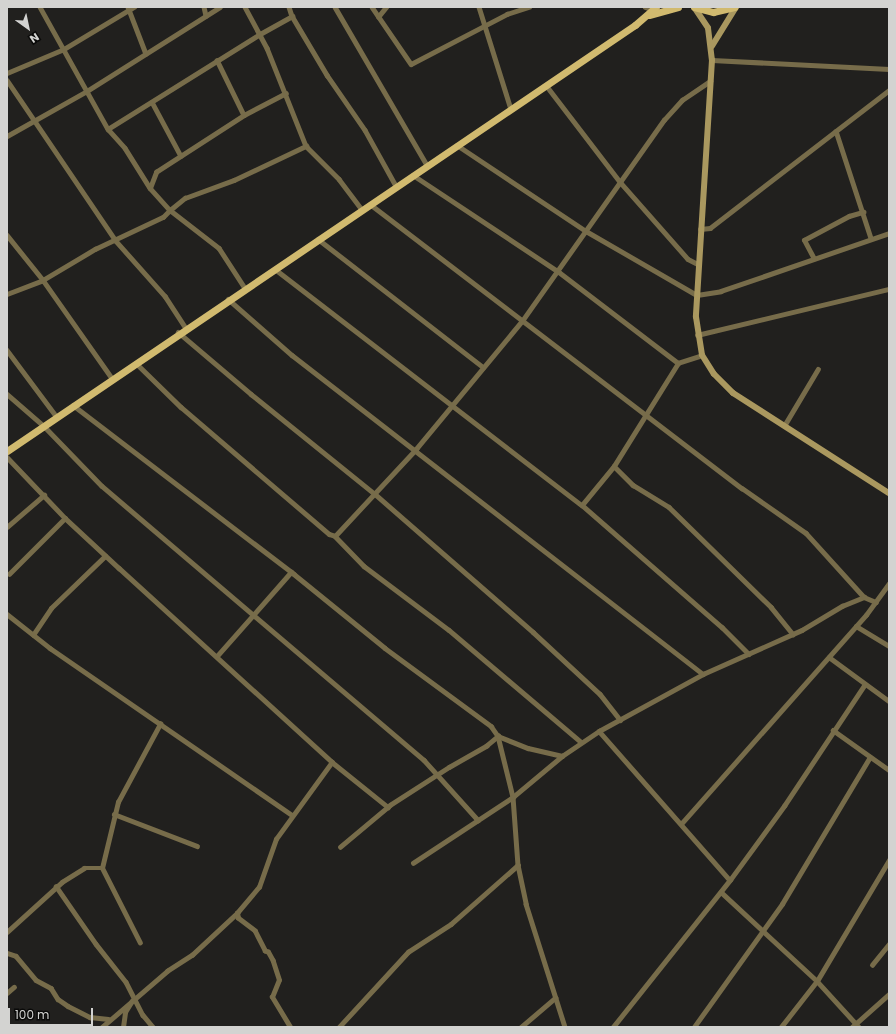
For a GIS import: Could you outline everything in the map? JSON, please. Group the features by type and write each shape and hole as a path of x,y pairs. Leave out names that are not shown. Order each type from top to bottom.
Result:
{"main road":[{"path":"7,451 136,363 178,332 546,85 653,10 678,7"},
{"path":"694,7 713,12 735,7"}],"street":[{"path":"40,7 108,129 125,148 150,188 170,210 219,248 245,288"},
{"path":"7,73 64,49 129,8 134,7"},
{"path":"204,7 206,16"},
{"path":"7,136 35,122 87,91 220,7"},
{"path":"245,7 260,34 286,93 306,146 339,179 362,209"},
{"path":"289,7 292,16 326,75 366,130 396,186"},
{"path":"335,7 427,165"},
{"path":"372,7 411,64 507,14 529,7"},
{"path":"378,17 386,7"},
{"path":"479,7 486,25 511,108"},
{"path":"645,7 653,10"},
{"path":"694,7 704,21 712,46 698,264 697,335 702,354 714,374 732,392 889,493"},
{"path":"712,46 735,7"},
{"path":"129,8 146,54"},
{"path":"108,129 217,60 292,16"},
{"path":"217,60 244,115"},
{"path":"712,60 889,69"},
{"path":"7,80 116,241 165,296 186,328"},
{"path":"335,536 416,449 522,321 559,272 664,120 682,100 710,81"},
{"path":"546,85 621,183 688,259 698,264"},
{"path":"700,230 710,228 889,90"},
{"path":"150,188 156,172 244,115 286,93"},
{"path":"152,102 181,156"},
{"path":"836,131 871,238"},
{"path":"457,145 586,231 697,295 721,291 889,233"},
{"path":"7,294 42,280 96,249 116,241 163,217 186,198 234,180 306,146"},
{"path":"413,175 559,272 678,363"},
{"path":"370,204 742,488 806,533 864,597 876,602"},
{"path":"814,259 804,240 849,216 863,212"},
{"path":"7,235 42,280 112,378"},
{"path":"318,239 483,368"},
{"path":"274,269 582,504 722,627 749,654"},
{"path":"697,335 889,289"},
{"path":"228,299 292,355 416,449 703,674"},
{"path":"178,332 251,394 375,494 533,632 600,694 620,720"},
{"path":"7,350 57,417"},
{"path":"582,504 614,466 647,416 678,363 702,354"},
{"path":"136,363 181,407 329,534 335,536 364,566 449,630 581,742"},
{"path":"784,426 818,369"},
{"path":"7,394 44,426 102,486 252,616 424,760 435,776 478,820"},
{"path":"74,405 291,572 385,648 487,722 498,736 513,797 518,865 526,904 565,1027"},
{"path":"7,457 65,518 105,556 217,656 332,762 388,807"},
{"path":"614,466 633,485 669,507 771,607 793,634"},
{"path":"7,527 44,495"},
{"path":"9,574 65,518"},
{"path":"33,635 51,608 105,556"},
{"path":"217,656 291,572"},
{"path":"681,824 856,626 876,602 889,583"},
{"path":"413,863 513,797 562,756 599,731 703,674 793,634 842,606 864,597"},
{"path":"7,614 33,635 292,815"},
{"path":"856,626 889,646"},
{"path":"829,657 889,701"},
{"path":"613,1027 730,880 784,806 833,730 865,684"},
{"path":"140,943 102,868 114,814 160,724"},
{"path":"833,730 889,770"},
{"path":"599,731 730,880"},
{"path":"498,736 535,750 562,756"},
{"path":"340,847 388,807 435,776 486,746 498,736"},
{"path":"694,1027 763,932 870,757"},
{"path":"102,1027 108,1019 135,996 167,971 192,955 237,913 259,887 276,839 332,762"},
{"path":"114,814 197,846"},
{"path":"781,1027 817,981 889,860"},
{"path":"339,1027 408,952 451,924 518,865"},
{"path":"7,932 56,886 84,868 102,868"},
{"path":"56,886 135,996 143,1015 153,1027"},
{"path":"721,892 817,981 855,1026 889,994"},
{"path":"237,913 238,918 255,931 264,951 268,952 279,980 272,997 290,1027"},
{"path":"872,964 889,944"},
{"path":"7,953 16,956 36,980 51,988 58,999 68,1006 90,1017 108,1019"},
{"path":"7,993 14,987"},
{"path":"123,1027 124,1012 135,996"},
{"path":"520,1027 555,998"}]}
